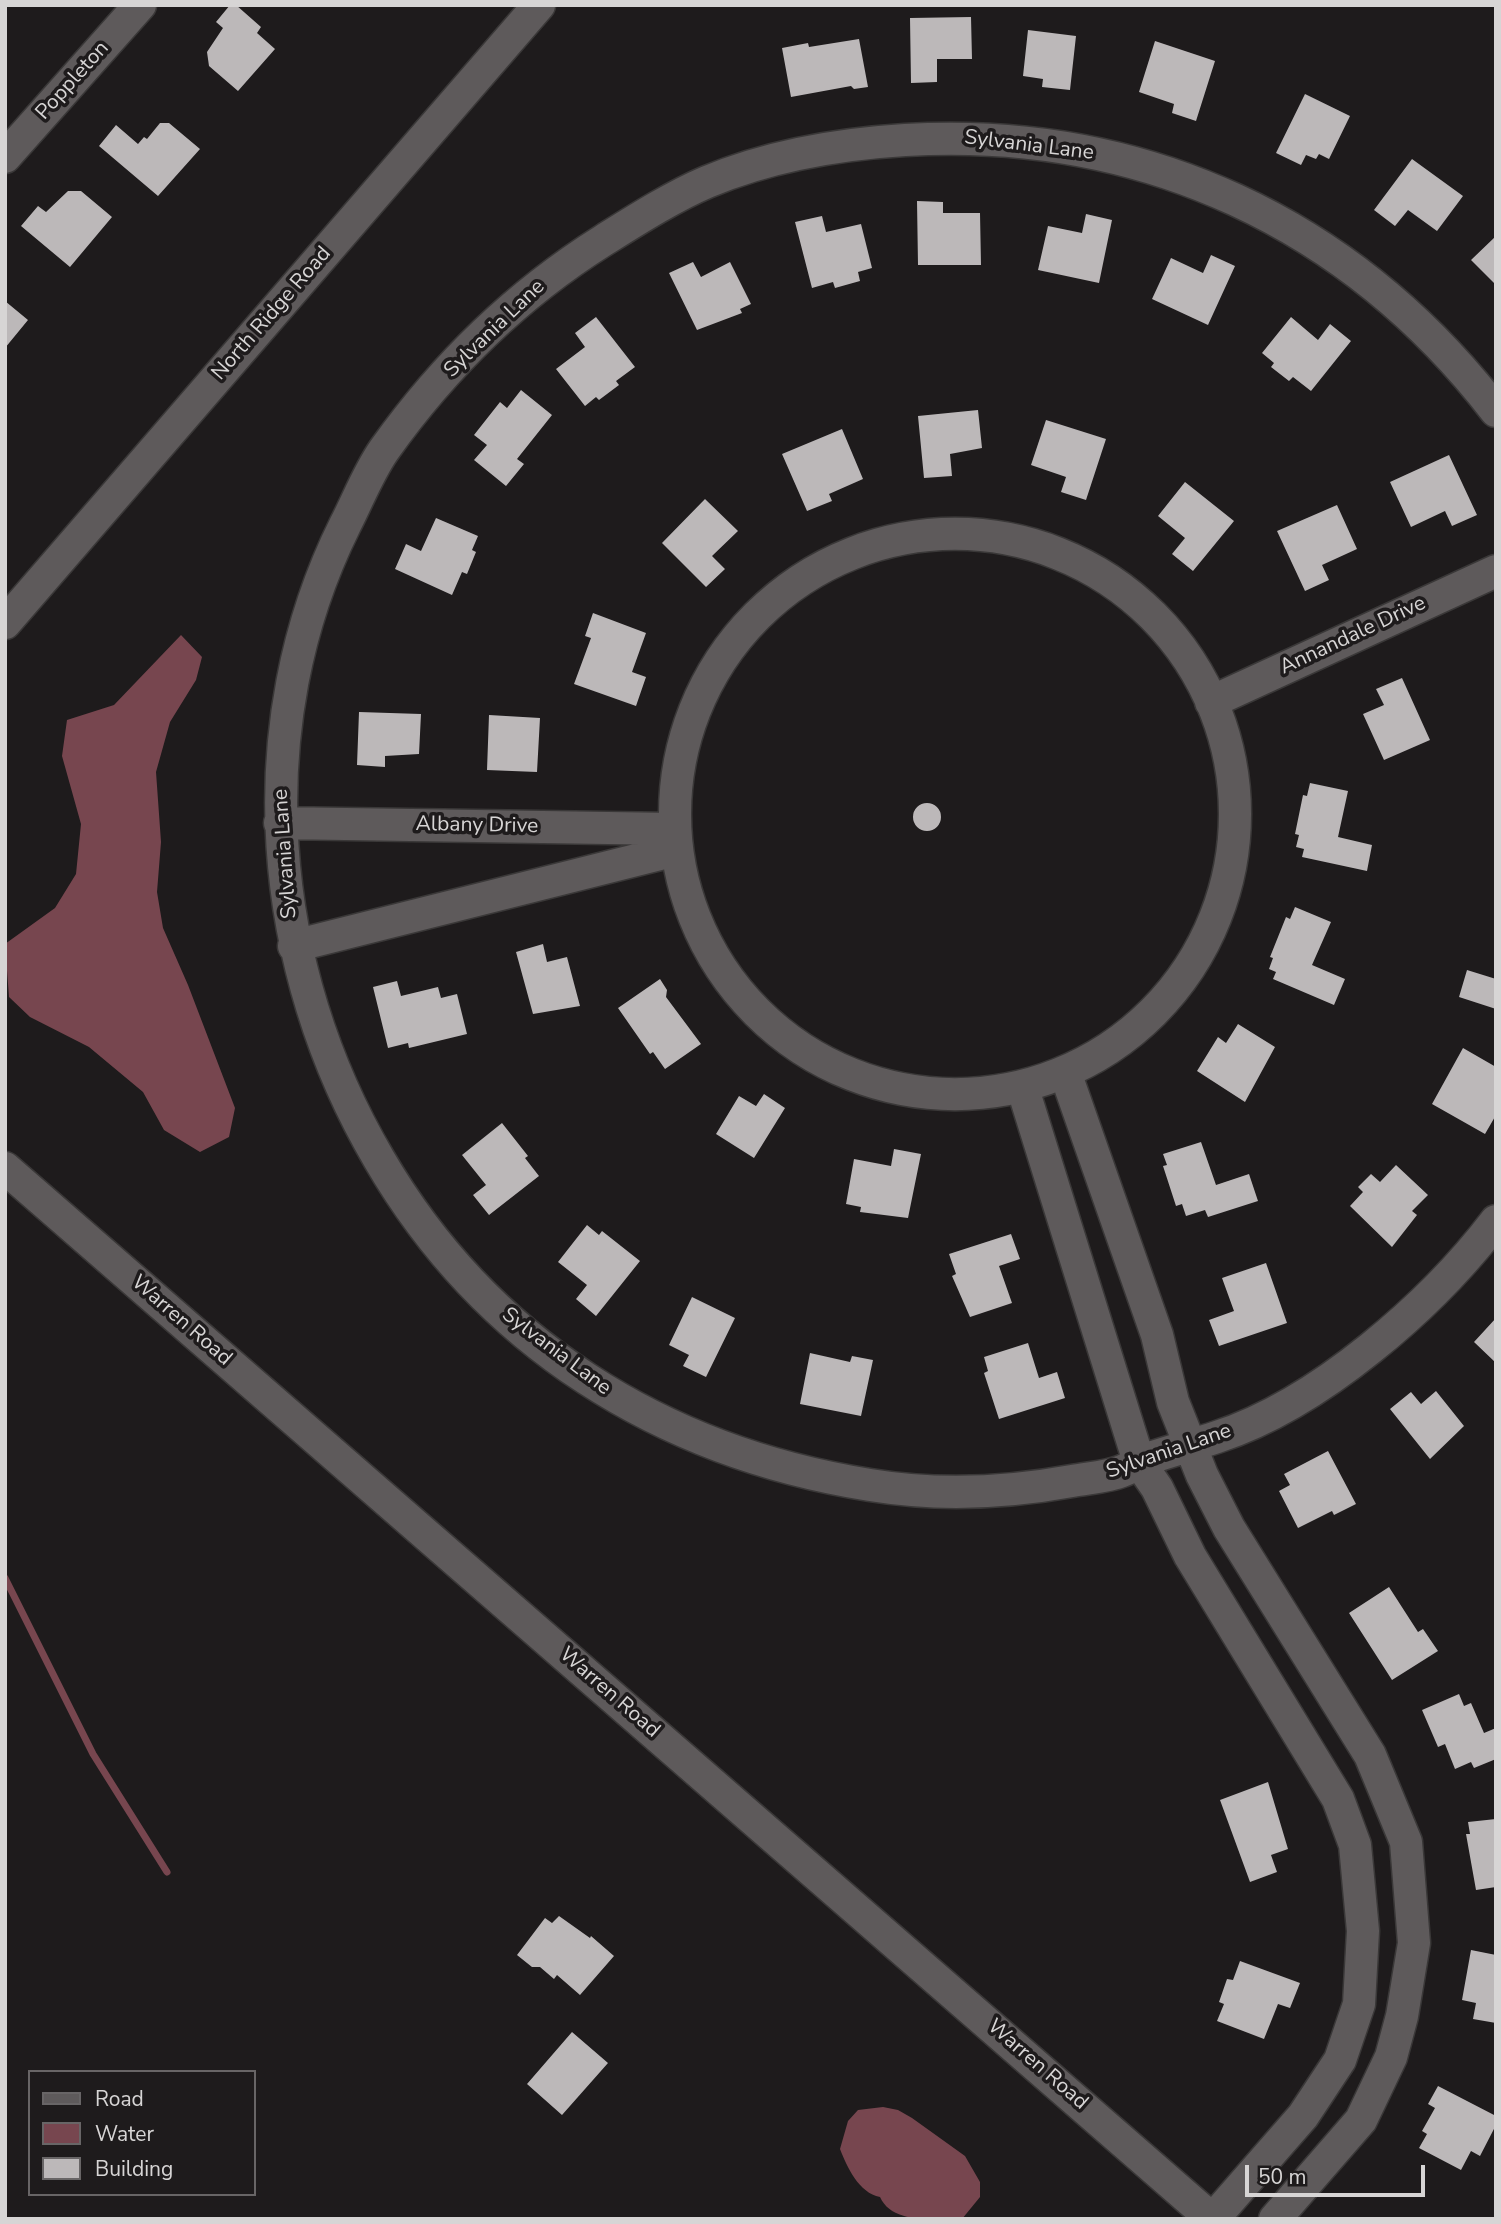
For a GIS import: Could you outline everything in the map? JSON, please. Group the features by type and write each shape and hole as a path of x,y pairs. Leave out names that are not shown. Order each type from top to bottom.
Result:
{"street":[{"name":"Poppleton","path":"5,157 140,5"},
{"name":"North Ridge Road","path":"5,623 539,5"},
{"name":"Sylvania Lane","path":"1496,411 1458,363 1395,300 1298,231 1189,178 1083,149 967,136 861,142 786,157 706,183 623,228 563,266 513,307 475,343 380,456 327,562 296,663 281,775 280,823 294,946 321,1040 361,1129 407,1207 451,1263 535,1342 618,1399 697,1440 759,1462 820,1477 893,1489 964,1492 1028,1489 1120,1472 1139,1460 1221,1436 1268,1414 1356,1359 1427,1300 1496,1221"},
{"path":"957,532 1020,540 1081,563 1134,599 1178,646 1211,702 1222,724 1231,759 1236,800 1236,841 1220,913 1189,970 1155,1013 1120,1043 1066,1075 1023,1089 971,1097 916,1089 864,1077 816,1056 773,1025 736,988 707,943 673,840 683,744 699,695 732,640 777,594 831,560 892,539 957,532"},
{"name":"Annandale Drive","path":"1211,702 1496,571"},
{"name":"Albany Drive","path":"280,823 673,840"},
{"path":"294,946 673,840"},
{"path":"1066,1075 1157,1335 1173,1402 1189,1444 1219,1510 1370,1755 1405,1842 1414,1943 1402,2016 1391,2057 1361,2120 1275,2219"},
{"path":"1023,1089 1139,1460 1157,1488 1190,1556 1338,1799 1355,1845 1363,1931 1359,2004 1339,2060 1303,2116 1212,2219"},
{"name":"Warren Road","path":"5,1168 1212,2219"},
{"path":"1087,1292 1138,1281"},
{"path":"1261,1669 1301,1644"},
{"path":"1359,2004 1402,2016"}],"water":[{"path":"181,635 202,657 196,680 170,722 156,772 161,842 157,892 163,928 235,1108 229,1137 200,1152 164,1130 143,1092 89,1047 30,1017 9,997 5,944 55,908 76,874 81,824 62,756 67,720 114,705"},
{"path":"883,2107 898,2110 912,2118 965,2156 980,2182 980,2197 962,2219 904,2216 886,2206 880,2197 866,2190 855,2178 840,2149 848,2121 858,2110"}],"building":[{"path":"230,5 236,5 261,27 257,33 275,49 238,91 209,66 207,52 223,28 216,22"},
{"path":"971,17 972,59 937,59 937,82 911,83 910,18"},
{"path":"1028,30 1076,36 1070,90 1042,87 1043,79 1023,76"},
{"path":"859,39 868,87 854,89 851,86 791,97 782,48 808,43 809,47"},
{"path":"1155,41 1215,61 1196,121 1172,113 1174,104 1139,92"},
{"path":"1305,94 1350,116 1329,159 1319,154 1316,159 1306,155 1301,165 1276,153"},
{"path":"160,123 169,123 200,149 158,196 99,146 116,125 138,144 144,137 147,139"},
{"path":"1412,159 1463,196 1437,231 1408,210 1395,226 1374,210"},
{"path":"68,191 81,191 112,217 70,267 21,226 38,206 46,212"},
{"path":"917,201 943,202 943,213 980,213 981,265 918,265"},
{"path":"1086,214 1112,220 1099,283 1038,270 1048,226 1082,233"},
{"path":"822,216 826,232 861,224 872,268 858,272 860,281 835,288 833,282 812,288 795,222"},
{"path":"1496,236 1496,285 1471,260"},
{"path":"1211,255 1235,266 1208,325 1152,299 1171,258 1203,273"},
{"path":"693,262 701,277 730,262 751,304 740,309 742,313 697,330 669,273"},
{"path":"5,301 28,320 5,348"},
{"path":"596,317 635,367 616,381 619,385 599,400 596,397 585,406 556,369 585,347 575,333"},
{"path":"1291,317 1318,340 1330,324 1351,341 1311,391 1293,377 1289,381 1271,367 1274,363 1262,353"},
{"path":"521,390 552,415 517,459 524,464 506,486 474,460 487,445 474,435 500,402 507,408"},
{"path":"978,410 982,448 950,454 952,476 924,478 918,416"},
{"path":"1046,420 1106,439 1086,500 1061,492 1066,477 1031,465"},
{"path":"842,429 863,479 829,494 832,501 807,511 782,454"},
{"path":"1449,455 1477,515 1452,526 1445,511 1411,527 1390,482"},
{"path":"1185,482 1234,521 1193,571 1172,554 1185,538 1158,516"},
{"path":"705,499 738,531 712,556 725,569 706,587 662,543"},
{"path":"1337,505 1357,549 1322,565 1329,580 1305,591 1277,531"},
{"path":"436,518 478,536 472,550 476,552 467,574 462,572 452,595 395,569 406,544 421,551"},
{"path":"593,613 646,633 632,672 646,677 636,706 574,684 591,638 585,636"},
{"path":"1402,678 1430,740 1384,760 1363,714 1384,705 1376,689"},
{"path":"359,712 421,714 419,754 385,756 385,767 357,765"},
{"path":"489,715 540,718 537,772 487,770"},
{"path":"1310,783 1348,791 1338,837 1372,845 1367,871 1302,857 1304,849 1296,847 1299,835 1295,834 1303,795 1307,796"},
{"path":"927,803 937,807 941,817 937,827 927,831 917,827 913,817 917,807"},
{"path":"1295,907 1331,922 1312,965 1345,979 1334,1005 1273,979 1276,972 1269,969 1273,958 1270,957 1286,917 1290,919"},
{"path":"543,944 547,962 567,957 580,1006 533,1014 516,952"},
{"path":"1467,970 1496,979 1496,1009 1459,997"},
{"path":"660,979 667,990 666,997 701,1044 665,1069 653,1052 650,1054 618,1008"},
{"path":"397,981 401,996 438,987 441,998 457,994 467,1034 409,1048 408,1043 388,1048 373,987"},
{"path":"1238,1024 1275,1047 1245,1102 1197,1071 1218,1037 1226,1043"},
{"path":"1463,1048 1496,1067 1496,1115 1485,1134 1432,1104"},
{"path":"764,1094 785,1108 754,1158 716,1134 739,1096 756,1106"},
{"path":"502,1123 528,1156 525,1158 539,1176 489,1215 473,1195 486,1185 462,1155"},
{"path":"1201,1142 1216,1185 1249,1174 1258,1201 1208,1217 1205,1210 1186,1216 1182,1204 1176,1206 1163,1166 1167,1165 1163,1154"},
{"path":"894,1149 921,1154 908,1218 860,1212 861,1207 846,1204 854,1159 891,1166"},
{"path":"1396,1165 1428,1195 1412,1211 1417,1215 1392,1247 1350,1206 1363,1192 1358,1187 1371,1174 1380,1182"},
{"path":"587,1225 599,1235 602,1231 640,1261 596,1316 576,1299 587,1285 558,1262"},
{"path":"1011,1234 1020,1259 999,1266 1012,1303 970,1317 952,1276 956,1274 949,1254"},
{"path":"1266,1263 1287,1323 1219,1346 1209,1320 1234,1311 1222,1278"},
{"path":"692,1297 735,1318 706,1377 683,1366 689,1355 669,1345"},
{"path":"1496,1318 1496,1363 1474,1342"},
{"path":"1028,1343 1039,1378 1057,1372 1065,1398 999,1419 984,1373 988,1371 984,1357"},
{"path":"810,1353 850,1362 852,1356 873,1360 861,1416 800,1404"},
{"path":"1436,1391 1464,1426 1430,1459 1390,1409 1411,1392 1421,1404"},
{"path":"1328,1451 1356,1504 1334,1515 1332,1511 1298,1528 1279,1491 1290,1485 1284,1474"},
{"path":"1389,1587 1418,1632 1423,1629 1438,1651 1392,1680 1349,1613"},
{"path":"1459,1694 1464,1706 1471,1703 1484,1733 1496,1728 1496,1759 1474,1768 1471,1762 1455,1769 1445,1744 1438,1747 1422,1710"},
{"path":"1268,1782 1288,1849 1271,1855 1277,1872 1250,1882 1220,1800"},
{"path":"1496,1819 1496,1887 1476,1890 1466,1834 1470,1834 1468,1822"},
{"path":"559,1916 590,1938 591,1936 614,1956 580,1995 557,1975 554,1979 540,1967 532,1967 517,1955 545,1918 552,1923"},
{"path":"1471,1950 1496,1955 1496,2023 1473,2019 1476,2003 1462,2000"},
{"path":"1240,1961 1300,1983 1290,2008 1278,2004 1264,2039 1217,2021 1224,2004 1219,2002 1227,1979 1233,1980"},
{"path":"572,2032 608,2063 562,2115 527,2084"},
{"path":"1438,2086 1496,2116 1496,2125 1480,2156 1471,2151 1461,2170 1419,2148 1427,2134 1422,2131 1435,2108 1428,2104"}],"waterway":[{"path":"5,1578 93,1754 167,1872"}]}
